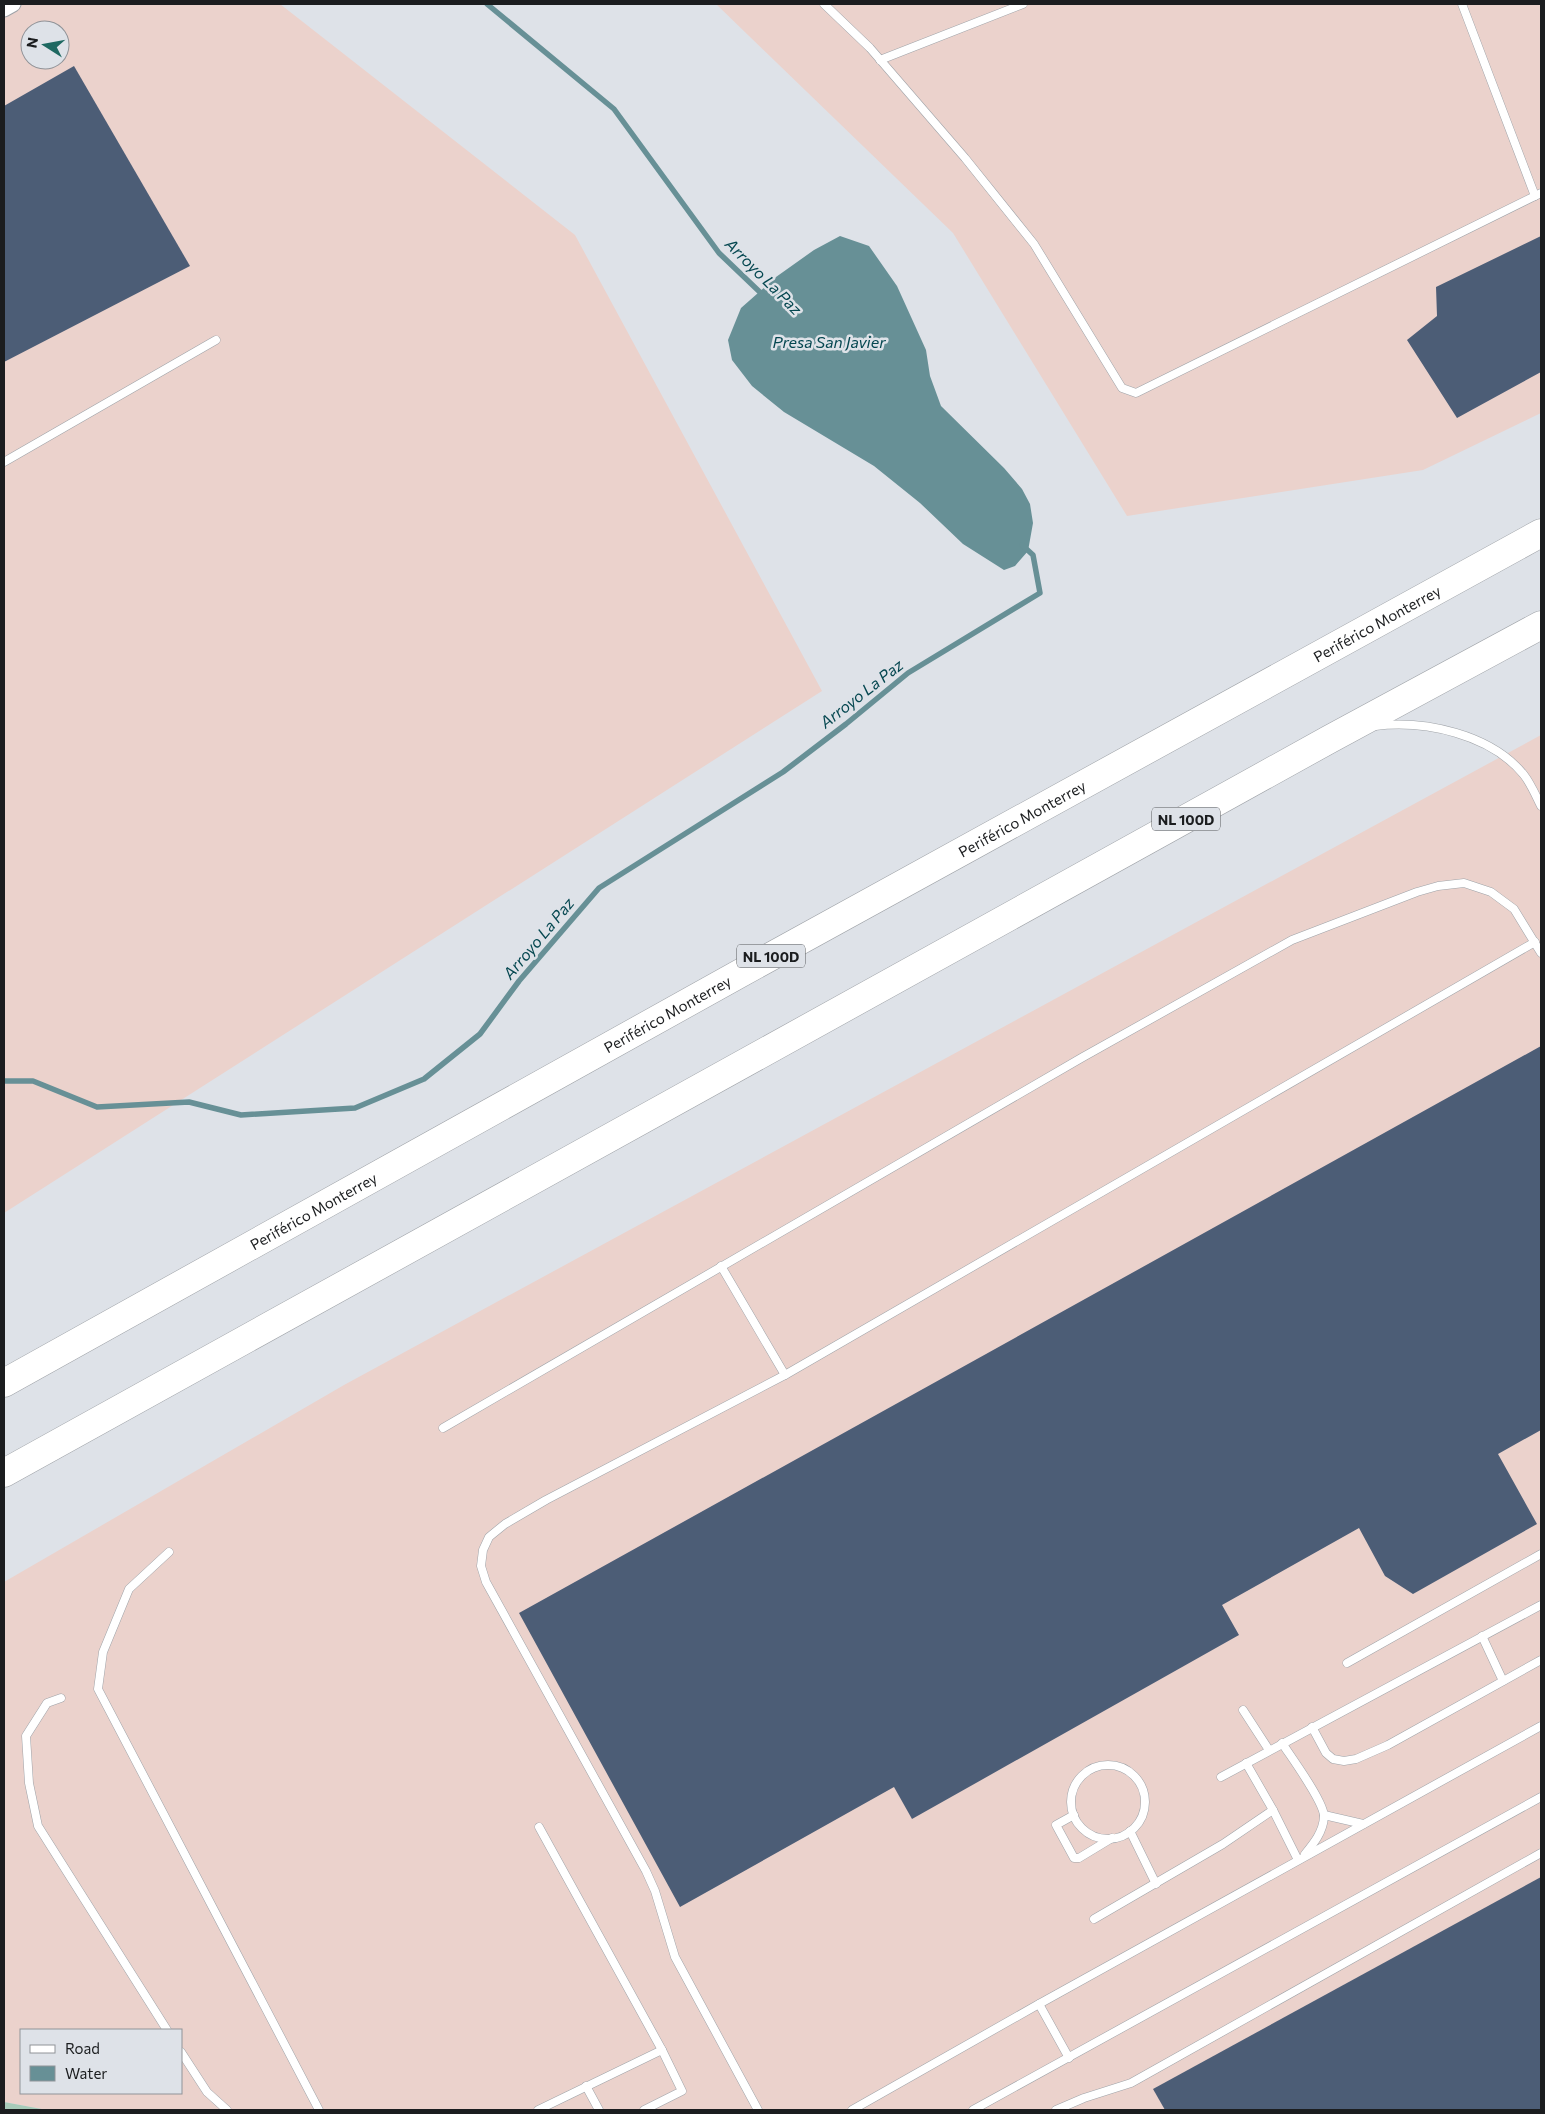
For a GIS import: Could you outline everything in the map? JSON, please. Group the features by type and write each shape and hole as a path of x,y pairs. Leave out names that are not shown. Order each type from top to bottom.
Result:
{"highway":[{"name":"Periférico Monterrey","path":"4,1383 739,974 1541,533"},
{"name":"NL 100D","path":"4,1473 1330,739 1541,625"}],"street":[{"path":"4,9 13,4"}],"lane":[{"path":"824,4 880,60 965,158 1034,244 1122,388 1136,393 1538,194 1462,4"},
{"path":"880,60 1023,4"},
{"path":"4,462 216,340"},
{"path":"1330,739 1357,730 1392,724 1427,726 1455,732 1486,746 1509,761 1524,775 1541,806"},
{"path":"443,1428 1074,1062 1292,940 1417,892 1438,886 1464,883 1491,892 1514,909 1541,953"},
{"path":"758,2110 675,1957 655,1891 646,1871 486,1582 481,1566 483,1550 489,1537 505,1524 546,1500 785,1375 1535,942"},
{"path":"721,1266 785,1375"},
{"path":"169,1552 130,1589 103,1652 98,1689 319,2110"},
{"path":"1347,1663 1541,1554"},
{"path":"1221,1777 1541,1604"},
{"path":"1482,1636 1503,1681"},
{"path":"1312,1727 1326,1753 1333,1759 1344,1761 1356,1759 1388,1745 1541,1660"},
{"path":"61,1698 47,1703 26,1736 29,1783 38,1826 166,2029"},
{"path":"1243,1710 1269,1750"},
{"path":"852,2110 1363,1824 1540,1728"},
{"path":"1282,1743 1317,1798 1324,1815 1317,1838 1300,1859"},
{"path":"1246,1763 1300,1859"},
{"path":"1074,1815 1056,1825 1074,1858 1079,1858 1112,1838 1130,1831 1142,1816 1145,1796 1137,1778 1122,1767 1103,1765 1086,1772 1074,1788 1072,1797 1074,1815 1084,1829 1092,1835 1112,1838"},
{"path":"973,2110 1541,1797"},
{"path":"1094,1919 1223,1844 1272,1810"},
{"path":"1324,1815 1363,1824"},
{"path":"539,1827 662,2050 682,2092 644,2110"},
{"path":"1130,1831 1156,1884"},
{"path":"1056,2110 1131,2082 1541,1853"},
{"path":"1040,2004 1069,2058"},
{"path":"538,2110 662,2050"},
{"path":"182,2054 207,2092 227,2110"},
{"path":"586,2086 599,2110"}],"shaded area":[{"path":"4,4 280,4 575,235 822,691 4,1213"},
{"path":"716,4 1541,4 1541,413 1423,470 1127,516 953,233"},
{"path":"1541,735 1541,2110 47,2110 4,2102 4,1582 344,1385"}],"green space":[{"path":"4,2102 47,2110 4,2110"}],"water":[{"name":"Presa San Javier","path":"840,236 869,246 897,286 926,350 930,376 941,406 1004,468 1022,489 1030,504 1033,523 1028,551 1015,566 1004,570 963,544 920,503 874,466 784,412 752,386 732,360 728,340 741,308 776,277 814,250"}],"building":[{"path":"74,66 190,266 4,362 4,106"},
{"path":"1541,236 1541,372 1457,418 1407,340 1437,316 1436,287"},
{"path":"1541,1046 1541,1430 1498,1454 1537,1524 1413,1594 1385,1576 1359,1528 1222,1605 1239,1635 912,1819 894,1787 680,1907 519,1613"},
{"path":"1541,1877 1541,2110 1165,2110 1153,2089"}],"waterway":[{"name":"Arroyo La Paz","path":"487,4 614,109 719,253 764,296"},
{"name":"Arroyo La Paz","path":"4,1081 33,1081 97,1107 189,1102 241,1115 355,1108 424,1079 480,1034 519,981 599,888 783,772 908,673 1040,593 1033,555 1022,545"}]}
